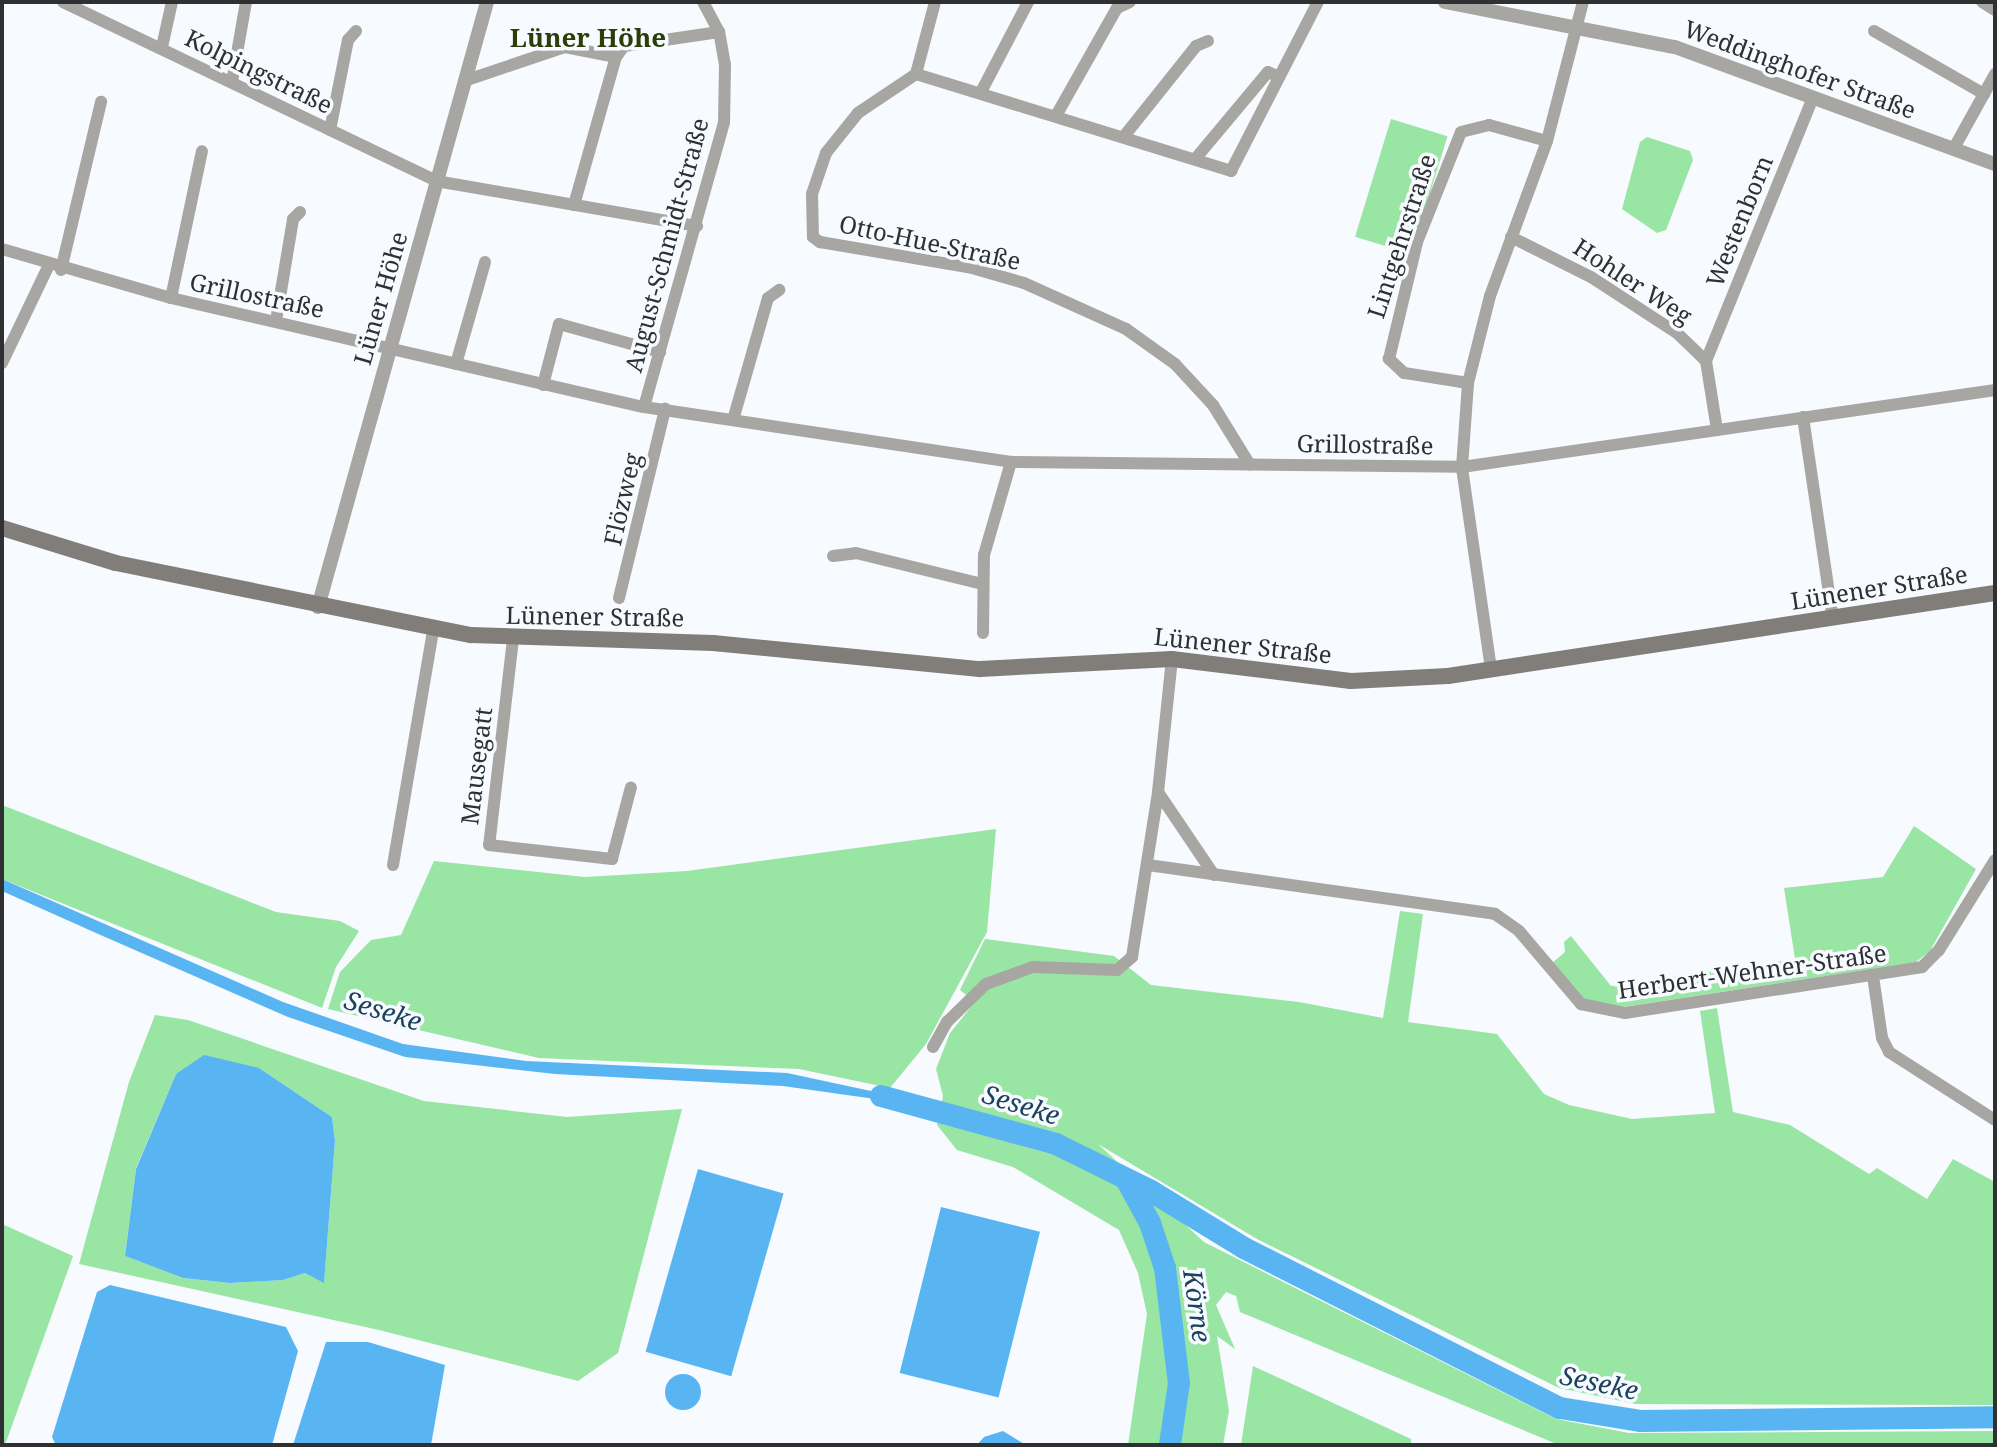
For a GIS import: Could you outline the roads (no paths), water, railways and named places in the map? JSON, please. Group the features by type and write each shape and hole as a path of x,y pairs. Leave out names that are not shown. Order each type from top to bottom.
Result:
{"main road":[{"name":"Lünener Straße","path":"2,528 116,563 433,630 513,639 726,644 980,669 1172,659 1351,681 1412,680 1995,593"}],"street":[{"name":"Kolpingstraße","path":"63,2 436,181 697,226"},
{"path":"162,47 172,2"},
{"path":"232,82 246,2"},
{"name":"Lüner Höhe","path":"318,607 388,347 487,2"},
{"name":"August-Schmidt-Straße","path":"644,407 724,123 719,32 703,2"},
{"path":"935,2 916,74 1057,114 1231,171 1318,2"},
{"path":"981,92 1028,2"},
{"path":"1057,114 1117,8 1130,2"},
{"name":"Weddinghofer Straße","path":"1445,2 1578,25 1675,47 1995,164"},
{"path":"1491,669 1462,467 1468,383 1511,237 1547,141 1583,2"},
{"path":"1982,2 1995,10"},
{"path":"330,130 348,40 356,31"},
{"path":"1874,31 1984,94"},
{"path":"574,205 616,57 624,46 719,32"},
{"path":"1125,135 1196,46 1208,41"},
{"path":"464,81 565,47 616,57"},
{"path":"1196,158 1268,72 1279,77"},
{"name":"Otto-Hue-Straße","path":"916,74 858,113 826,153 812,194 813,237 820,242 972,268 1024,283 1126,329 1175,364 1213,405 1250,465"},
{"path":"1954,148 1995,74"},
{"name":"Westenborn","path":"1706,361 1813,98"},
{"path":"2,363 54,268 101,102"},
{"name":"Lintgehrstraße","path":"1468,383 1404,373 1389,359 1417,242 1461,132 1489,125 1547,141"},
{"path":"171,298 202,151"},
{"path":"276,321 293,219 300,212"},
{"name":"Hohler Weg","path":"1511,237 1640,307 1706,361"},
{"name":"Grillostraße","path":"2,249 54,268 171,298 644,407 1011,462 1462,467 1995,390"},
{"path":"456,364 485,262"},
{"path":"733,420 768,298 779,290"},
{"path":"543,385 559,324 660,352"},
{"path":"1706,361 1717,430"},
{"name":"Flözweg","path":"619,598 665,409"},
{"path":"1803,417 1833,619"},
{"path":"983,633 984,555 1011,462"},
{"path":"833,556 856,553 982,584"},
{"path":"393,865 433,630"},
{"name":"Mausegatt","path":"513,639 489,845 612,859 631,787"},
{"path":"933,1047 971,995 1009,973 1055,965 1105,970 1125,966 1135,948 1148,865 1172,659"},
{"path":"1158,792 1214,875"},
{"name":"Herbert-Wehner-Straße","path":"1148,865 1495,914 1519,931 1572,997 1606,1013 1873,976 1928,964 1995,860"},
{"path":"1873,976 1889,1052 1995,1125"}],"water":[{"path":"2,879 283,1002 403,1044 526,1061 787,1073 910,1100 908,1110 875,1099 783,1086 555,1074 405,1057 288,1017 96,933 2,891"},
{"path":"204,1055 259,1068 332,1117 335,1141 324,1283 305,1273 283,1280 230,1283 183,1278 125,1256 136,1169 176,1074"},
{"path":"698,1169 784,1194 731,1376 646,1352"},
{"path":"941,1207 1040,1232 999,1398 900,1373"},
{"path":"110,1285 286,1327 298,1351 272,1445 56,1445 52,1437 97,1292"},
{"path":"326,1342 368,1342 445,1365 431,1445 293,1445"},
{"path":"683,1374 696,1379 701,1392 696,1405 683,1410 670,1405 665,1392 670,1379"},
{"path":"1003,1431 1026,1445 977,1445 984,1437"}],"waterway":[{"name":"Seseke","path":"881,1096 1056,1144 1151,1191 1244,1248 1560,1408 1640,1421 1995,1417"},
{"name":"Körne","path":"1127,1181 1150,1223 1165,1268 1179,1383 1170,1445"}],"district":[{"name":"Lüner Höhe","path":"588,38"}]}
